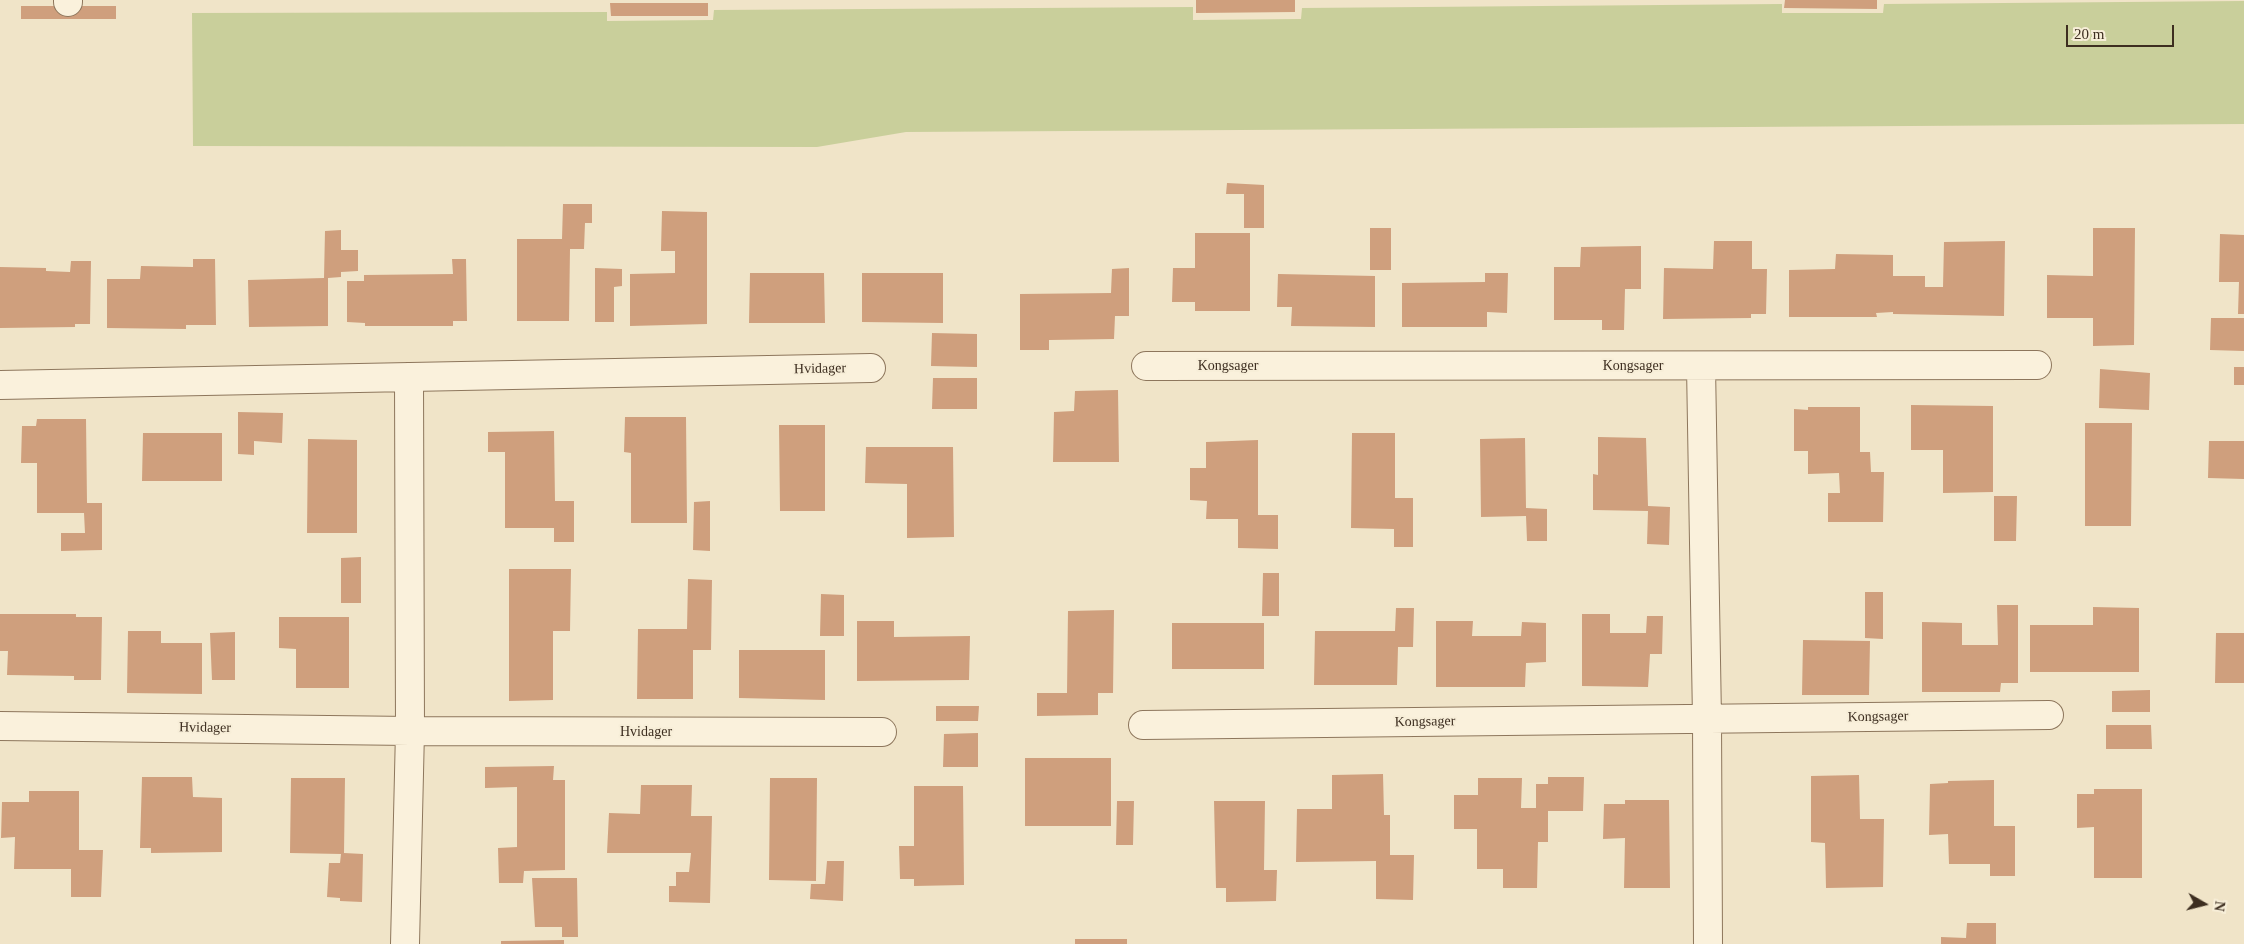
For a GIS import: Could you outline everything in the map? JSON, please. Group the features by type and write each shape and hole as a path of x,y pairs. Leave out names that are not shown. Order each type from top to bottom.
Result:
{"street":[{"name":"Kongsager","path":"1146,366 2037,365"},
{"path":"1701,366 1707,719 1708,944"},
{"name":"Hvidager","path":"0,385 871,368"},
{"path":"405,944 410,731 409,377"},
{"name":"Kongsager","path":"1142,725 2049,715"},
{"name":"Hvidager","path":"0,726 410,731 882,732"}],"green space":[{"path":"2244,1 2244,124 906,132 817,147 193,146 192,13 607,12 607,21 713,20 714,10 1193,7 1193,20 1301,19 1302,8 1782,4 1782,13 1883,13 1884,4"}],"building":[{"path":"1196,0 1295,0 1295,12 1196,13"},
{"path":"1785,0 1877,0 1877,9 1784,8"},
{"path":"610,3 708,3 708,16 611,16"},
{"path":"21,6 116,6 116,19 21,19"},
{"path":"1227,183 1264,185 1264,228 1244,228 1244,194 1226,194"},
{"path":"563,204 592,204 592,223 585,223 584,249 570,249 569,321 517,321 517,239 562,239"},
{"path":"662,211 707,212 707,324 630,326 630,274 675,273 675,251 661,251"},
{"path":"1370,228 1391,228 1391,270 1370,270"},
{"path":"2093,228 2135,228 2134,345 2093,346 2093,318 2047,318 2047,275 2093,276"},
{"path":"341,230 341,250 358,250 358,271 341,272 341,277 328,278 328,326 249,327 248,280 324,278 325,231"},
{"path":"1195,233 1250,233 1250,311 1195,311 1195,302 1172,302 1173,268 1195,268"},
{"path":"2220,234 2244,235 2244,314 2238,314 2239,282 2219,282"},
{"path":"1714,241 1752,241 1752,269 1767,269 1766,314 1751,314 1751,318 1663,319 1664,268 1713,269"},
{"path":"2005,241 2004,316 1893,314 1893,312 1876,313 1877,317 1789,317 1789,270 1835,269 1836,254 1893,255 1893,276 1925,276 1925,287 1943,287 1944,242"},
{"path":"1641,246 1641,289 1625,289 1624,330 1602,330 1602,320 1554,320 1554,267 1580,267 1581,247"},
{"path":"193,259 215,259 216,325 186,325 186,329 107,328 107,279 140,279 141,266 193,267"},
{"path":"452,259 466,259 467,321 453,321 453,326 365,326 365,323 347,322 347,281 364,281 364,275 453,274"},
{"path":"71,261 91,261 90,324 75,324 75,327 0,328 0,267 46,268 46,271 70,272"},
{"path":"595,268 622,269 622,286 614,287 614,322 595,322"},
{"path":"1129,268 1129,316 1115,316 1114,339 1049,340 1049,350 1020,350 1020,294 1111,293 1112,269"},
{"path":"750,273 824,273 825,323 749,323"},
{"path":"862,273 943,273 943,323 862,322"},
{"path":"1485,273 1508,273 1507,313 1487,312 1487,327 1402,327 1402,283 1485,282"},
{"path":"1278,274 1375,276 1375,327 1291,326 1292,307 1277,307"},
{"path":"2211,318 2244,318 2244,351 2210,350"},
{"path":"932,333 977,334 977,367 931,366"},
{"path":"2234,367 2244,367 2244,385 2234,385"},
{"path":"2100,369 2150,373 2149,410 2099,408"},
{"path":"933,378 977,378 977,409 932,409"},
{"path":"1118,390 1119,462 1053,462 1054,412 1074,411 1075,391"},
{"path":"1911,405 1993,406 1993,492 1943,493 1943,450 1911,450"},
{"path":"1808,407 1860,407 1860,452 1870,452 1871,472 1884,472 1883,522 1828,522 1828,493 1840,493 1839,473 1808,474 1808,451 1794,451 1794,409 1808,410"},
{"path":"238,412 283,413 282,443 254,441 254,455 238,454"},
{"path":"625,417 686,417 687,523 631,523 631,453 624,452"},
{"path":"37,419 86,419 87,503 102,503 102,550 61,551 61,533 85,533 84,513 37,513 37,463 21,463 22,426 36,426"},
{"path":"2085,423 2132,423 2131,526 2085,526"},
{"path":"779,425 825,425 825,511 780,511"},
{"path":"554,431 555,501 574,501 574,542 554,542 554,528 505,528 505,452 488,452 488,432"},
{"path":"143,433 222,433 222,481 142,481"},
{"path":"1352,433 1395,433 1395,498 1413,498 1413,547 1394,547 1394,529 1351,528"},
{"path":"1598,437 1646,438 1648,506 1670,507 1669,545 1647,544 1648,511 1593,510 1593,474 1598,475"},
{"path":"1525,438 1526,508 1547,509 1547,541 1527,541 1526,516 1481,517 1480,439"},
{"path":"308,439 357,440 357,533 307,533"},
{"path":"1258,440 1258,515 1278,515 1278,549 1238,548 1238,519 1206,519 1207,501 1190,500 1190,468 1206,468 1206,442"},
{"path":"2209,441 2244,441 2244,479 2208,478"},
{"path":"866,447 953,447 954,537 907,538 907,484 865,483"},
{"path":"1994,496 2017,496 2016,541 1994,541"},
{"path":"710,501 710,551 693,550 694,502"},
{"path":"361,557 361,603 341,603 341,558"},
{"path":"509,569 571,569 570,631 553,631 553,700 509,701"},
{"path":"1263,573 1279,573 1279,616 1262,616"},
{"path":"688,579 712,580 711,650 693,650 693,699 637,699 638,629 687,629"},
{"path":"1865,592 1883,592 1883,639 1865,638"},
{"path":"821,594 844,595 844,636 820,636"},
{"path":"1997,605 2018,605 2018,683 2001,683 2000,692 1922,692 1922,622 1962,623 1962,645 1998,645"},
{"path":"2093,607 2139,608 2139,672 2030,672 2030,625 2093,625"},
{"path":"1396,608 1414,608 1413,647 1398,647 1397,685 1314,685 1315,631 1395,631"},
{"path":"1114,610 1113,693 1098,693 1098,715 1037,716 1037,693 1067,693 1068,611"},
{"path":"0,614 76,614 76,617 102,617 101,680 74,680 74,676 7,675 8,651 0,651"},
{"path":"1582,614 1610,614 1610,633 1646,633 1647,616 1663,616 1662,654 1650,654 1648,687 1582,686"},
{"path":"279,617 349,617 349,688 296,688 296,649 279,648"},
{"path":"857,621 894,621 894,637 970,636 969,680 857,681"},
{"path":"1436,621 1473,621 1472,636 1521,636 1522,622 1546,623 1546,662 1526,663 1525,687 1436,687"},
{"path":"1172,623 1264,623 1264,669 1172,669"},
{"path":"128,631 161,631 161,643 202,643 202,694 127,693"},
{"path":"235,632 235,680 212,680 210,633"},
{"path":"2216,633 2244,633 2244,683 2215,683"},
{"path":"1803,640 1870,641 1869,695 1802,695"},
{"path":"739,650 825,650 825,700 739,698"},
{"path":"2150,690 2150,712 2112,712 2112,691"},
{"path":"936,706 979,706 978,721 936,721"},
{"path":"2106,725 2151,725 2152,749 2106,749"},
{"path":"978,733 978,767 943,767 944,734"},
{"path":"1025,758 1111,758 1111,826 1025,826"},
{"path":"554,766 553,780 565,780 565,870 524,871 523,883 499,883 498,848 517,847 517,787 485,788 485,767"},
{"path":"1383,774 1384,815 1390,815 1390,855 1414,855 1413,900 1376,899 1376,861 1296,862 1297,809 1332,809 1332,775"},
{"path":"1859,775 1860,819 1884,819 1883,887 1826,888 1825,843 1811,842 1811,776"},
{"path":"142,777 192,777 193,797 222,798 222,852 151,853 151,848 140,848"},
{"path":"1548,777 1584,777 1583,811 1548,811 1548,842 1538,842 1537,888 1503,888 1503,869 1477,869 1477,829 1454,829 1454,795 1478,795 1478,778 1522,778 1521,808 1536,808 1536,784 1548,784"},
{"path":"291,778 345,778 344,853 363,854 362,902 340,901 340,898 327,897 329,863 340,863 341,854 290,853"},
{"path":"770,778 817,778 816,881 769,880"},
{"path":"1994,780 1994,826 2015,826 2015,876 1990,876 1990,864 1949,864 1948,834 1929,835 1930,784 1948,783 1948,781"},
{"path":"641,785 692,785 691,816 712,816 710,903 669,902 669,886 676,886 676,872 689,872 691,853 607,853 609,813 640,814"},
{"path":"914,786 963,786 964,885 914,886 914,879 900,879 899,846 914,846"},
{"path":"2094,789 2142,789 2142,878 2094,878 2094,827 2077,828 2077,794 2094,794"},
{"path":"29,791 79,791 79,850 103,850 101,897 71,897 71,869 14,869 15,837 1,838 2,802 29,802"},
{"path":"1625,800 1669,800 1670,888 1624,888 1625,838 1603,839 1604,804 1625,804"},
{"path":"1117,801 1134,801 1133,845 1116,845"},
{"path":"1214,801 1265,801 1264,870 1277,870 1276,901 1226,902 1226,888 1216,888"},
{"path":"827,861 844,861 843,901 810,899 811,884 825,884"},
{"path":"532,878 577,878 578,937 562,937 562,927 535,927"},
{"path":"1967,923 1996,923 1996,944 1941,944 1941,937 1966,938"},
{"path":"1075,939 1127,939 1127,944 1075,944"},
{"path":"564,940 564,944 501,944 501,941"}]}
